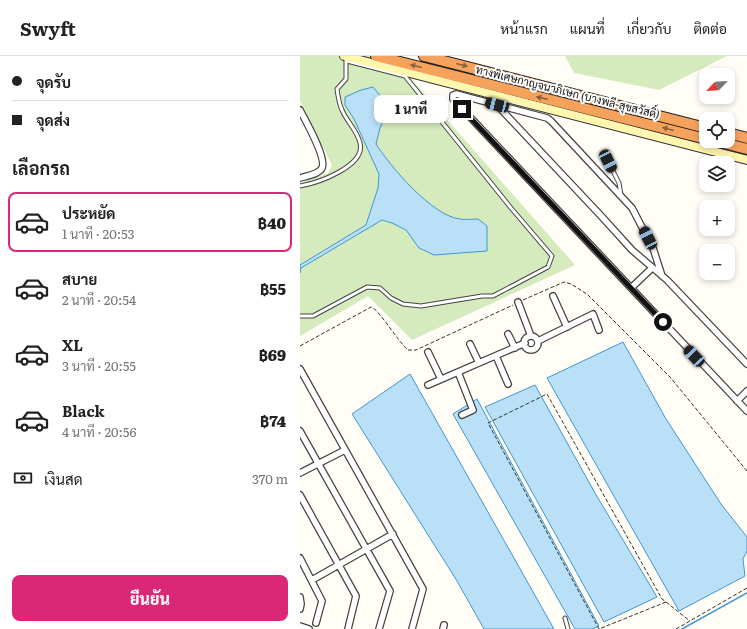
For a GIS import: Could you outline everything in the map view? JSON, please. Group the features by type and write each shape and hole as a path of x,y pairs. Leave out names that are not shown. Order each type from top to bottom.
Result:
{"highway":[{"name":"ทางพิเศษกาญจนาภิเษก (บางพลี-สุขสวัสดิ์)","path":"376,56 699,137"},
{"name":"ทางพิเศษกาญจนาภิเษก (บางพลี-สุขสวัสดิ์)","path":"424,56 699,126"},
{"path":"735,135 747,138"},
{"path":"735,146 747,149"}],"main road":[{"path":"346,57 747,160"}],"street":[{"path":"662,276 654,248 638,217 621,195 551,121 546,118 456,94 452,97 747,412"},
{"path":"497,105 632,250 662,276 747,364"},
{"path":"300,110 322,155 323,164 322,169 318,172 300,178"},
{"path":"631,288 652,268"},
{"path":"553,296 566,327"},
{"path":"518,302 531,336 538,341"},
{"path":"524,343 526,347 532,350 538,345 538,341 593,314 599,330"},
{"path":"508,334 515,348"},
{"path":"428,385 515,348 524,343 527,338 531,336"},
{"path":"470,344 479,363"},
{"path":"428,352 441,379"},
{"path":"496,356 508,384"},
{"path":"300,369 423,588 412,629"},
{"path":"458,372 473,410 462,415"},
{"path":"737,401 747,391"},
{"path":"300,431 390,591 379,629"},
{"path":"300,474 345,450"},
{"path":"300,495 356,596 348,629"},
{"path":"312,580 393,534"},
{"path":"300,558 322,600 316,623"},
{"path":"300,597 300,609"},
{"path":"300,626 309,629"}],"lane":[{"path":"300,186 311,184 347,168 359,156 361,144 353,126 342,110 337,89 346,79 346,57 405,76 511,208 552,256 552,260 548,267 493,296 482,296 421,306 403,304 391,298 380,288 367,287 313,316 300,316"},
{"path":"608,161 619,183 621,195"},
{"path":"565,618 568,629"}],"path":[{"path":"300,346 371,307 375,308 401,344 408,350 416,350 564,282 572,284 587,294 670,377 747,471"},
{"path":"666,602 599,629 488,424 547,394 662,599 666,602 690,621"},
{"path":"676,629 747,588"}],"green space":[{"path":"300,56 391,56 575,265 412,340 368,296 300,336 300,183 328,173 332,165 300,101"},
{"path":"565,56 727,56 703,68 699,68 699,70 659,90 574,73"}],"water":[{"path":"373,87 383,99 388,112 380,128 376,144 382,153 401,177 425,200 437,209 449,216 460,219 478,219 487,226 487,251 434,255 419,248 406,230 382,220 301,268 300,273 300,265 366,225 378,188 379,174 354,119 345,105 345,97 361,90"},
{"path":"623,342 666,419 721,504 747,537 747,551 743,559 745,576 679,611 547,378"},
{"path":"410,374 554,629 484,629 457,581 352,414"},
{"path":"535,385 595,493 657,597 604,622 485,407"},
{"path":"477,399 599,626 592,629 575,629 453,414"}],"waterway":[{"path":"682,629 747,593"}],"route":[{"path":"462,109 663,322"}]}
